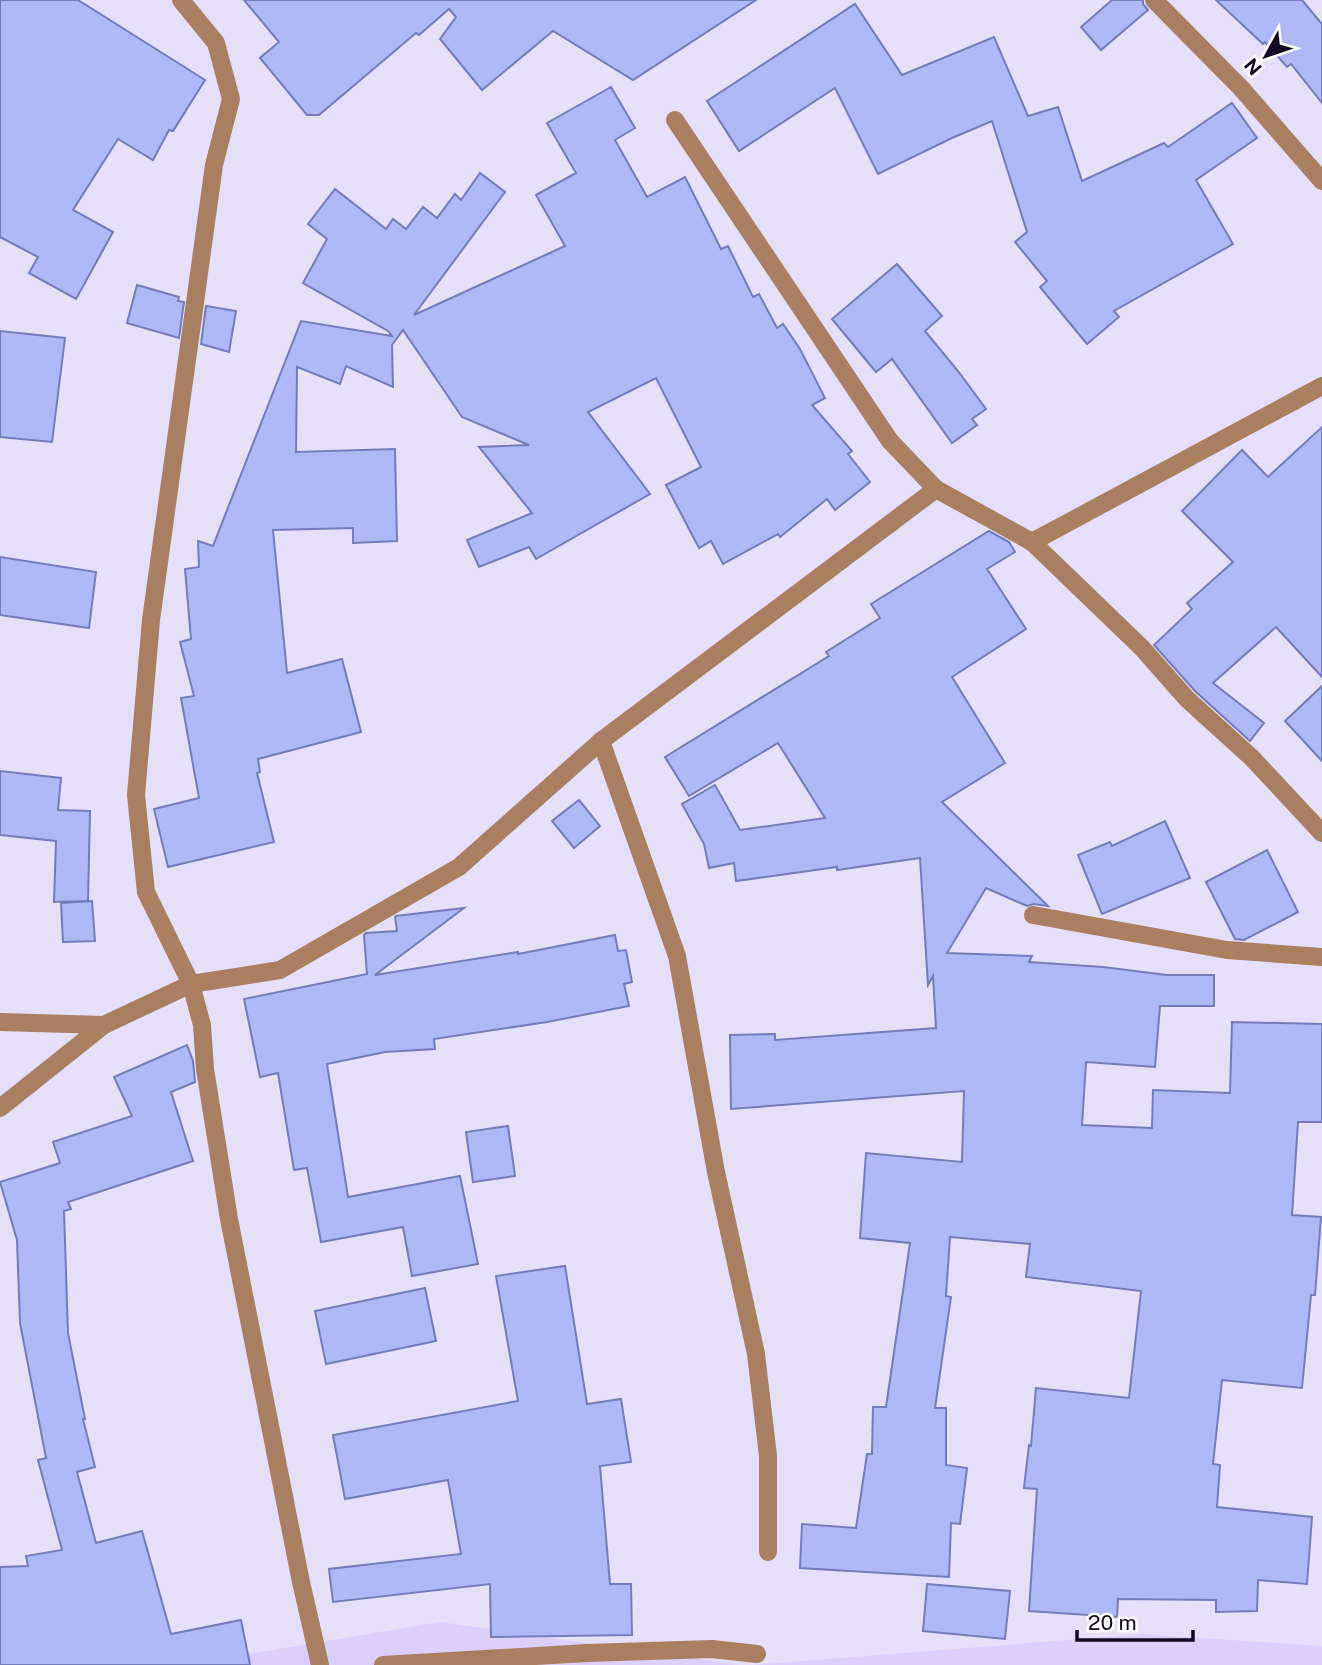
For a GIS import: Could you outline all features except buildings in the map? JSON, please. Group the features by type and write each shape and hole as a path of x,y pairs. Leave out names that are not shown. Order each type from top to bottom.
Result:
{"street":[{"path":"181,0 216,43 231,99 214,165 151,620 136,795 146,892 191,984 202,1025 205,1069 229,1219 320,1665"},
{"path":"1154,0 1241,88 1322,181"},
{"path":"675,120 890,441 936,489 1032,542 1142,648 1187,699 1252,758 1322,833"},
{"path":"1032,542 1322,386"},
{"path":"0,1108 104,1025 191,984 280,970 459,867 601,741 936,489"},
{"path":"601,741 677,956 716,1172 756,1353 768,1456 768,1552"},
{"path":"1033,915 1227,950 1322,957"},
{"path":"0,1022 104,1025"},
{"path":"383,1665 712,1648 757,1654"}],"shaded area":[{"path":"440,1622 738,1665 184,1665"},
{"path":"1142,1634 1322,1646 1322,1665 753,1665"}]}
